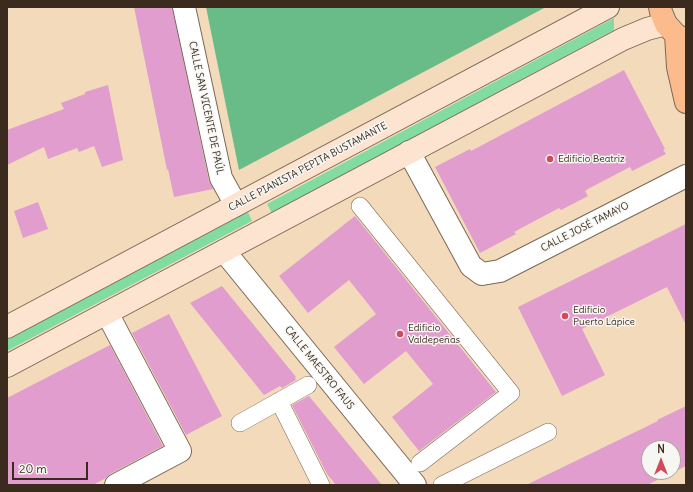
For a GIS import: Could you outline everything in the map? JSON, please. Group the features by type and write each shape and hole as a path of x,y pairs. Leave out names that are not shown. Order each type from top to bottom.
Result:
{"main road":[{"name":"CALLE PIANISTA PEPITA BUSTAMANTE","path":"7,327 608,7"},
{"path":"7,366 623,38 647,29 672,27 678,66 686,102"}],"street":[{"name":"CALLE SAN VICENTE DE PAÚL","path":"184,7 221,178 236,205"},
{"name":"CALLE JOSÉ TAMAYO","path":"409,152 471,266 482,274 500,271 686,176"},
{"path":"360,206 511,393 420,463"},
{"name":"CALLE MAESTRO FAUS","path":"224,251 415,485"},
{"path":"107,313 180,451 116,485"},
{"path":"240,423 308,385"},
{"path":"279,401 321,485"},
{"path":"442,485 548,432"}],"green space":[{"path":"206,7 546,7 239,170"},
{"path":"614,18 614,30 272,213 267,204"},
{"path":"248,212 252,221 7,351 7,340"}],"building":[{"path":"134,7 172,7 209,181 213,189 174,197 168,169 167,170"},
{"name":"Edificio Beatriz","path":"624,70 665,149 663,150 666,154 632,171 630,167 588,189 585,191 588,196 561,210 559,208 514,232 516,234 480,253 435,167 470,149 471,151"},
{"path":"108,85 123,160 102,167 94,146 79,152 77,148 48,159 44,147 7,165 7,130 64,109 61,103 85,94 85,92"},
{"path":"38,202 48,229 23,238 14,211"},
{"name":"Edificio Valdepeñas","path":"355,216 496,392 419,451 392,417 433,384 406,351 364,384 334,347 376,314 349,280 308,313 279,276"},
{"name":"Edificio Puerto Lápice","path":"686,224 686,325 667,287 582,329 605,375 562,396 518,307"},
{"path":"222,286 296,377 296,380 282,388 280,386 264,395 190,303"},
{"path":"169,314 222,416 186,435 132,333"},
{"path":"110,345 163,446 110,474 93,485 7,485 7,398"},
{"path":"309,396 382,485 336,485 327,474 292,405"},
{"path":"686,406 686,466 681,468 681,440 641,440 641,480 657,480 647,485 526,485 658,421 657,420"}],"place":[{"name":"Edificio Beatriz","path":"550,159"},
{"name":"Edificio Puerto Lápice","path":"565,316"},
{"name":"Edificio Valdepeñas","path":"400,334"}]}
